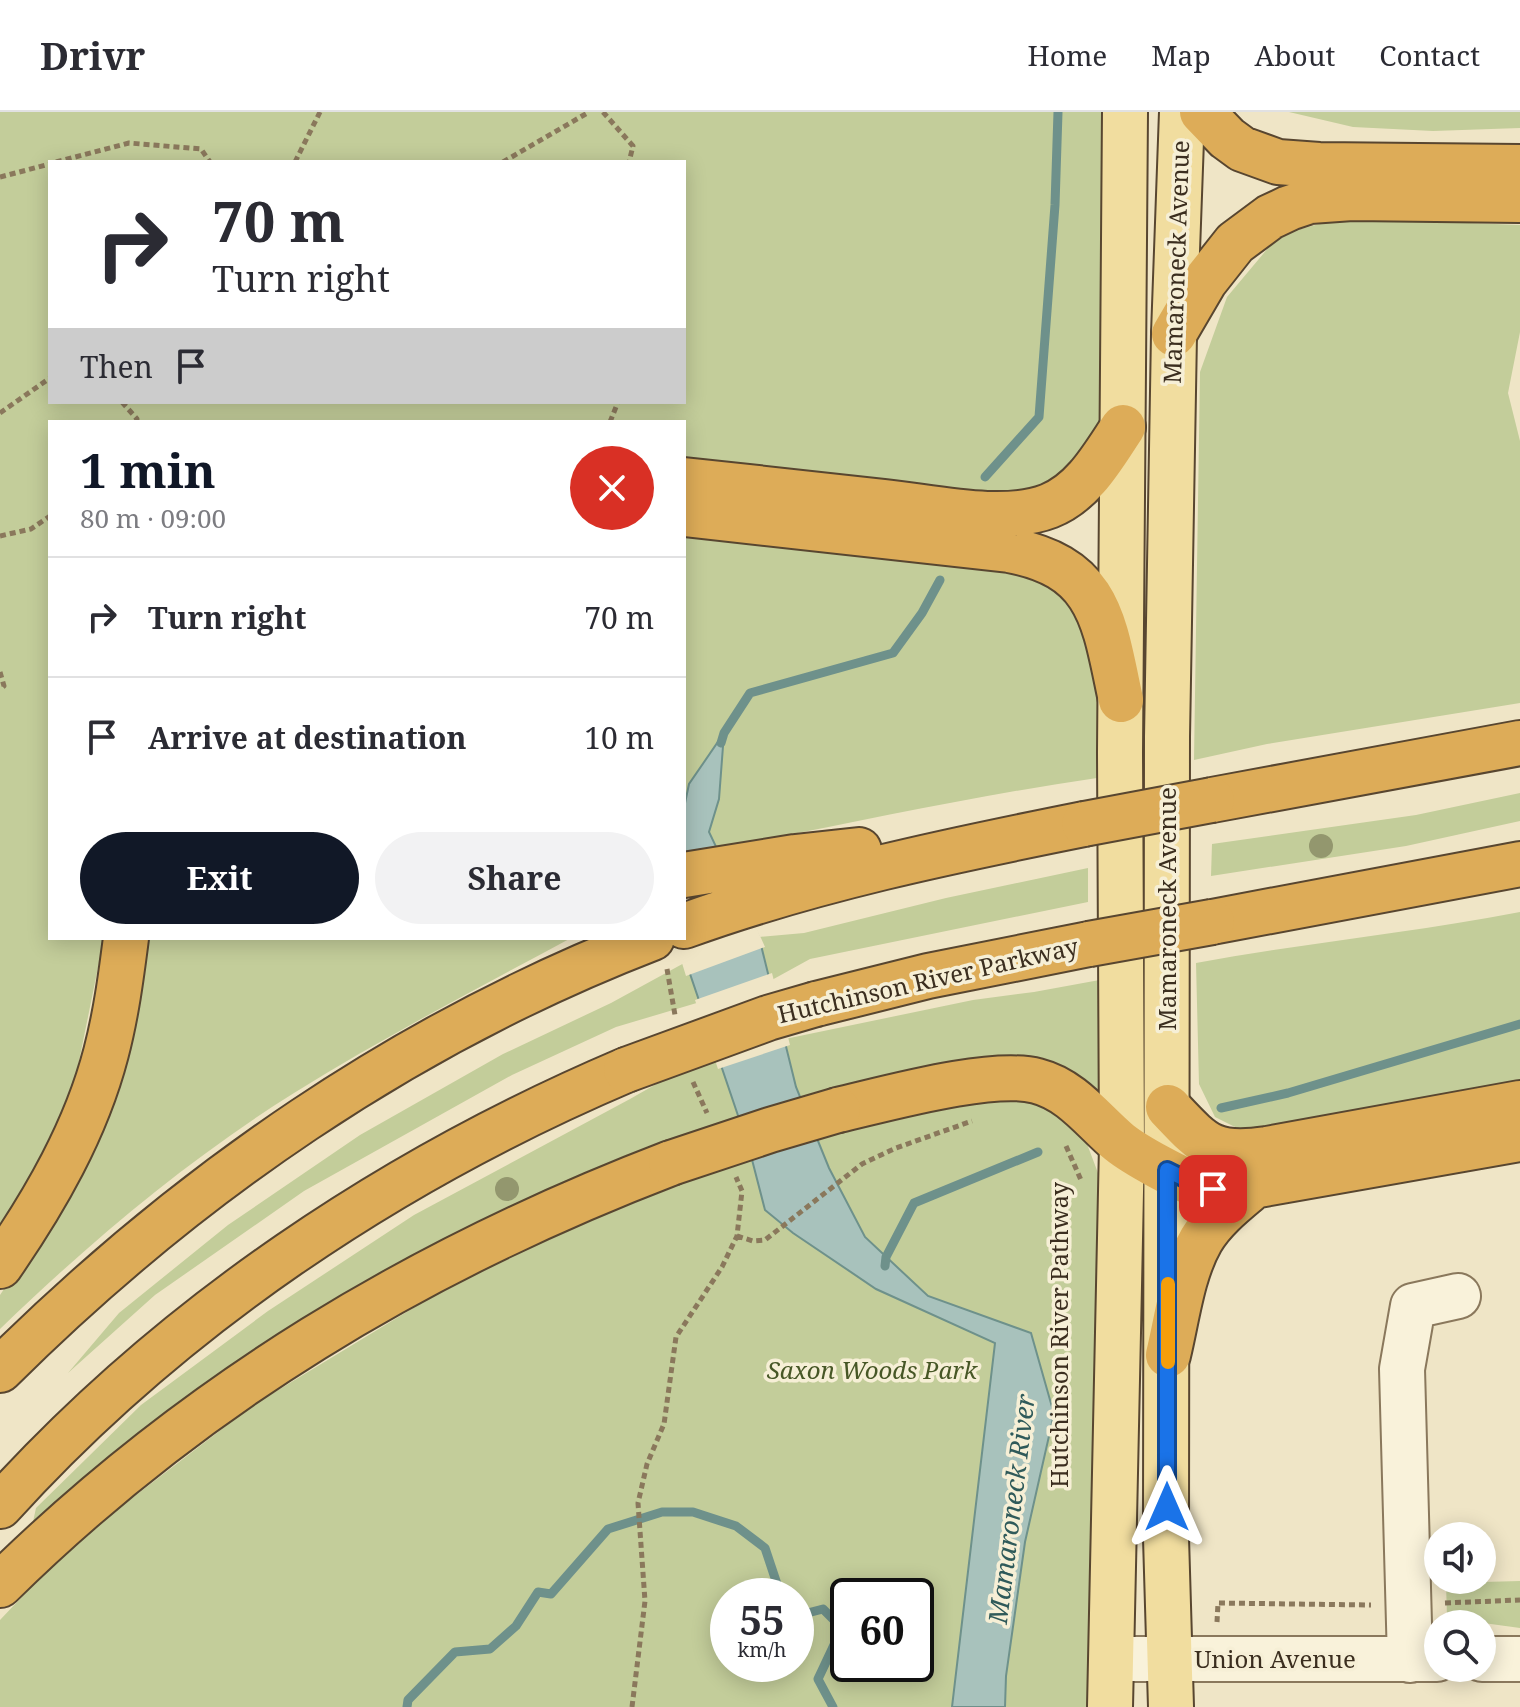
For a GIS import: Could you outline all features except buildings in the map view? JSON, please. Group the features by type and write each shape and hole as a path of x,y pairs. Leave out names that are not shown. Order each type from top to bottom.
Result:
{"highway":[{"path":"1202,112 1242,149 1278,162 1520,167"},
{"path":"1174,334 1205,281 1235,243 1270,217 1289,208 1310,201 1352,198 1520,200"},
{"path":"686,480 985,513 1021,513 1050,505 1077,488 1123,427"},
{"path":"686,514 1009,550 1048,560 1071,574 1097,606 1107,635 1121,700"},
{"path":"686,875 795,874 1472,753 1520,740"},
{"name":"Hutchinson River Parkway","path":"0,1506 65,1439 137,1373 269,1269 410,1177 507,1125 626,1070 768,1018 928,976 1520,864"},
{"path":"686,930 795,874"},
{"path":"1371,893 1520,880"},
{"path":"0,1266 59,1171 97,1084 112,1026 126,940"},
{"path":"0,1370 78,1294 143,1237 298,1123 444,1035 606,956 667,940"},
{"path":"0,1585 60,1527 134,1464 206,1409 279,1359 389,1293 559,1207 671,1163 838,1110 983,1081 1020,1078 1037,1081 1068,1095 1122,1145 1199,1186 1230,1190 1520,1139"},
{"path":"1168,1107 1209,1145 1222,1151 1236,1152 1520,1103"},
{"path":"1168,1355 1189,1269 1201,1241 1227,1209 1254,1186"}],"main road":[{"name":"Mamaroneck Avenue","path":"1110,1707 1122,1145 1125,112"},
{"name":"Mamaroneck Avenue","path":"1171,1707 1166,1538 1167,737 1174,334 1182,112"}],"street":[{"path":"1424,1660 1408,1604 1402,1369 1413,1306 1458,1296"},
{"name":"Union Avenue","path":"1112,1659 1424,1660"},
{"path":"1496,1659 1520,1659"}],"path":[{"path":"296,160 320,112"},
{"path":"506,160 589,112"},
{"path":"603,112 633,146 630,160"},
{"path":"64,160 129,143 201,149 209,160"},
{"path":"0,177 48,165"},
{"path":"0,413 48,379"},
{"path":"124,404 137,420"},
{"path":"0,536 31,529 48,517"},
{"path":"0,672 4,686 0,689"},
{"path":"667,940 677,1025"},
{"path":"689,1069 709,1119"},
{"path":"737,1236 753,1241 765,1240 862,1164 896,1148 974,1121"},
{"name":"Hutchinson River Pathway","path":"1060,1137 1081,1177 1081,1190"},
{"path":"632,1707 645,1601 638,1503 647,1464 664,1424 676,1337 722,1267 737,1236 742,1191 736,1177"},
{"path":"1217,1622 1218,1603 1408,1604 1520,1600"}],"green space":[{"path":"0,112 1103,112 1100,498 1035,490 1004,497 686,460 686,420 48,420 48,940 104,940 77,1071 34,1182 0,1231"},
{"path":"1289,112 1520,112 1520,128 1433,131 1353,127"},
{"path":"1341,218 1520,225 1520,332 1508,393 1520,441 1520,703 1267,744 1194,760 1200,372 1227,297 1279,235"},
{"path":"686,536 1032,576 1065,599 1093,645 1099,694 1097,778 686,855"},
{"path":"1520,793 1520,821 1406,846 1211,876 1212,844 1416,815"},
{"path":"1088,868 1088,902 810,959 770,981 759,937 804,933 946,898"},
{"path":"1520,912 1520,1083 1243,1131 1215,1117 1199,1084 1196,963"},
{"path":"140,940 567,940 362,1052 254,1119 141,1204 0,1329 0,1295 45,1228"},
{"path":"686,962 700,1002 616,1027 512,1075 304,1191 155,1295 68,1373 119,1313 228,1225 360,1135 503,1054 611,1003"},
{"path":"1105,979 1098,1092 806,1112 796,1087 785,1039 973,1000"},
{"path":"716,1050 743,1128 547,1198 28,1545 36,1508 141,1405 268,1311 414,1215"},
{"name":"Saxon Woods Park","path":"1012,1098 1037,1098 1081,1128 1101,1181 1090,1707 0,1707 0,1620 71,1545 252,1406 535,1234 749,1148 756,1173 821,1150 812,1127"},
{"path":"1520,1581 1520,1628 1496,1625 1496,1610 1447,1610 1446,1594 1496,1594 1496,1582"}],"water":[{"path":"724,733 719,799 709,832 759,937 796,1087 829,1168 865,1237 928,1296 1031,1333 1054,1414 1025,1542 1006,1676 1005,1707 952,1707 995,1343 876,1289 793,1233 765,1210 749,1148 686,962 686,798 689,784"}],"pier":[{"path":"721,848 765,947 686,976 680,940 686,940 686,855"},
{"path":"772,973 790,1045 718,1069 695,1000"}],"waterway":[{"path":"985,477 1039,417 1055,205 1058,112"},
{"path":"721,743 724,733 750,693 893,653 922,613 940,580"},
{"name":"Mamaroneck River","path":"1221,1108 1288,1093 1520,1024"},
{"name":"Mamaroneck River","path":"885,1266 886,1257 914,1203 1038,1152"},
{"path":"407,1707 408,1700 455,1652 490,1649 516,1626 538,1592 551,1594 608,1529 662,1512 693,1512 736,1526 765,1548 775,1578"},
{"path":"814,1611 823,1609 842,1628 818,1679 833,1707"}],"slow traffic":[{"path":"1168,1284 1168,1362"}],"route":[{"path":"1167,1507 1167,1170 1199,1186 1213,1189"}]}
